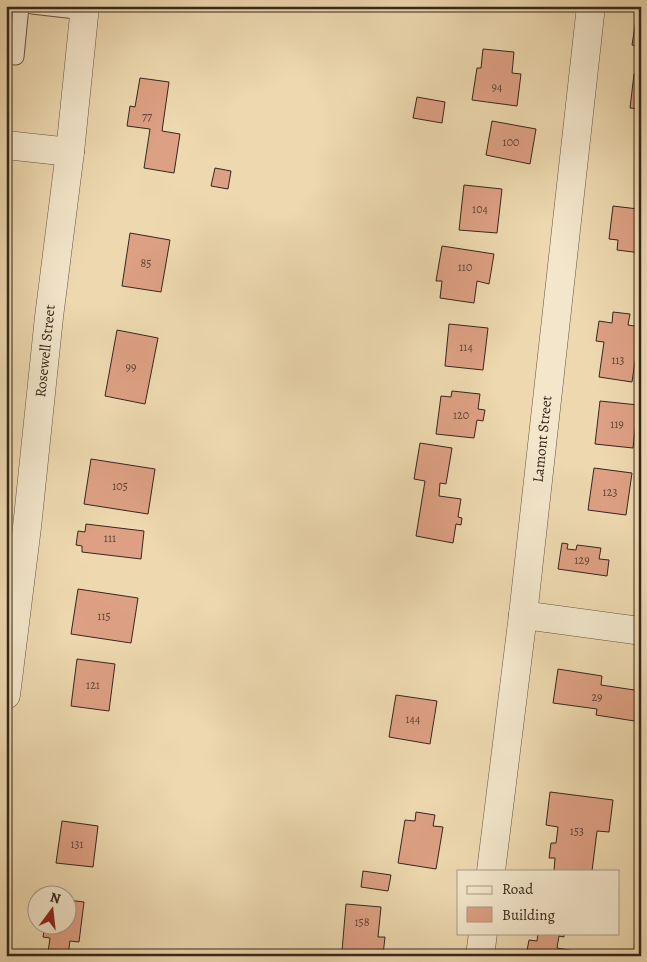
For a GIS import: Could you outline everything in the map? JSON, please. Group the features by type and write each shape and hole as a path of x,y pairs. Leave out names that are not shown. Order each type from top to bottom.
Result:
{"street":[{"name":"Lamont Street","path":"491,870 523,615 591,6"},
{"name":"Rosewell Street","path":"6,695 27,527 49,317 70,152 85,9"},
{"path":"6,144 70,152"},
{"path":"523,615 641,631"},
{"path":"480,956 483,934"}],"lane":[{"path":"6,56 16,57 21,6"},
{"path":"32,6 85,9"}],"building":[{"path":"637,12 641,13 641,47 632,45"},
{"path":"483,49 514,52 512,73 521,74 517,106 472,100 477,68 481,68"},
{"path":"634,74 641,75 641,109 630,108"},
{"path":"140,78 169,82 162,131 180,134 174,173 144,168 150,129 127,126 130,106 135,107"},
{"path":"417,97 445,102 442,123 413,118"},
{"path":"492,121 536,129 530,164 486,155"},
{"path":"215,168 231,171 228,189 211,186"},
{"path":"464,185 502,189 497,233 459,230"},
{"path":"641,191 641,253 617,250 618,240 609,239 613,206 638,209"},
{"path":"130,233 170,240 161,292 122,286"},
{"path":"442,246 494,254 489,284 477,281 474,303 440,298 442,281 436,281"},
{"path":"613,312 630,314 628,325 640,327 632,382 599,377 604,342 596,341 599,321 612,323"},
{"path":"449,324 488,328 483,370 445,366"},
{"path":"117,330 158,338 145,404 105,396"},
{"path":"452,391 480,394 478,409 485,410 483,421 477,420 474,438 436,434 441,396 451,397"},
{"path":"600,401 638,405 633,448 595,444"},
{"path":"420,443 452,448 446,484 440,483 439,496 461,499 458,517 462,518 461,525 456,524 453,543 416,536 425,481 414,479"},
{"path":"91,459 155,469 148,514 84,504"},
{"path":"594,468 632,473 626,515 588,510"},
{"path":"86,524 144,531 141,559 82,552 82,546 76,545 78,531 85,532"},
{"path":"562,543 568,544 567,549 576,550 577,545 601,548 599,559 609,560 607,576 558,569"},
{"path":"78,589 138,598 131,643 71,634"},
{"path":"77,659 115,664 109,711 71,706"},
{"path":"558,669 602,676 601,685 641,691 641,722 596,715 597,709 553,703"},
{"path":"396,695 437,701 430,744 389,737"},
{"path":"550,792 613,800 609,832 597,831 592,870 554,870 555,858 549,858 551,843 556,843 558,827 546,825"},
{"path":"416,812 435,815 433,826 443,827 436,869 398,863 405,820 415,821"},
{"path":"62,821 98,826 93,867 56,863"},
{"path":"363,871 391,875 388,891 361,887"},
{"path":"78,901 84,902 79,942 70,941 68,955 48,952 50,938 43,937 43,934 78,934"},
{"path":"346,904 381,907 378,937 385,937 383,955 342,951"},
{"path":"538,934 564,934 564,937 559,936 557,948 575,951 575,956 526,956 529,940 537,941"}]}
